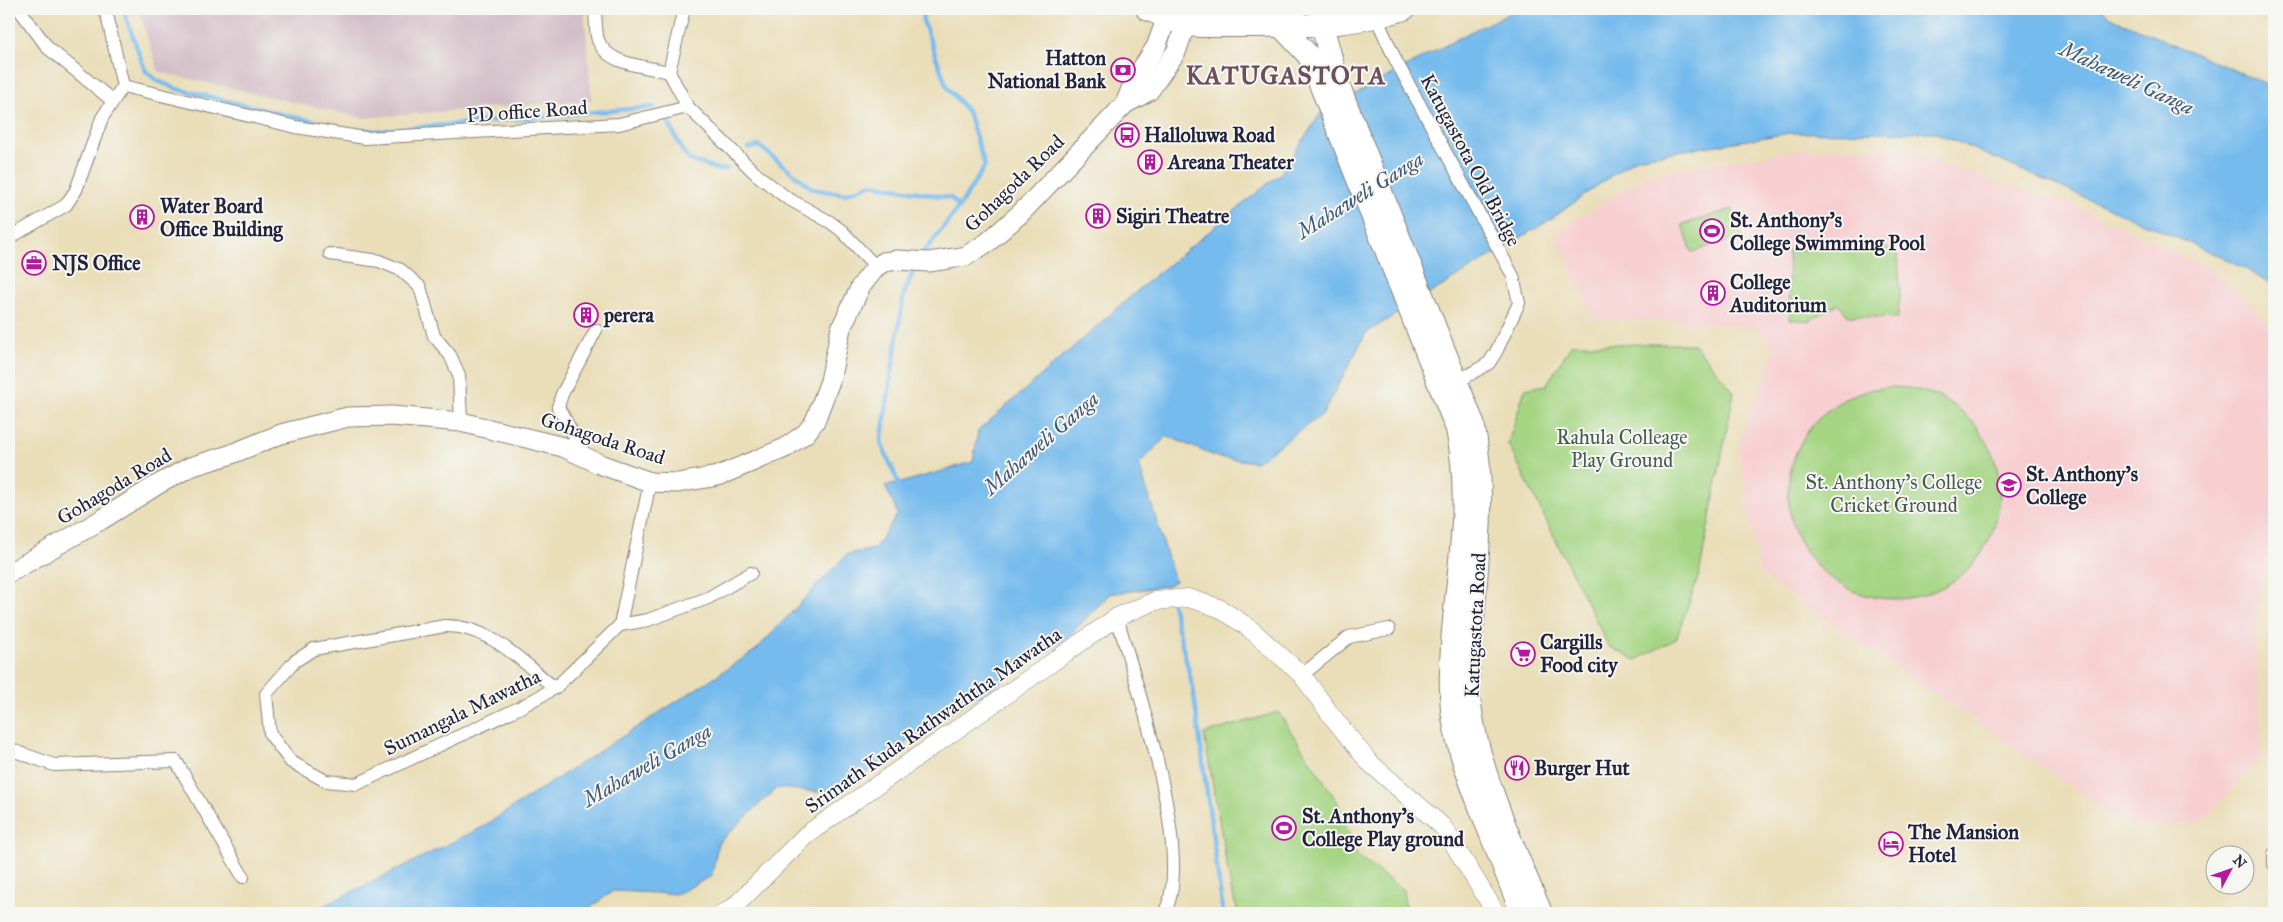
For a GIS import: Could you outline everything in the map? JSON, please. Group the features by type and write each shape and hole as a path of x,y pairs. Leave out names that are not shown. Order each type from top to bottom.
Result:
{"highway":[{"path":"1173,13 1282,13 1315,17 1376,17 1404,9"},
{"path":"1282,13 1319,55"},
{"path":"1315,17 1319,55 1441,364"},
{"path":"1319,55 1376,17"},
{"name":"Katugastota Road","path":"1441,364 1457,382 1473,423 1481,482 1478,558 1468,682 1474,730 1495,797 1541,913"},
{"name":"Katugastota Road","path":"1441,364 1457,429 1464,468 1464,516 1451,661 1454,716 1463,760 1522,913"}],"main road":[{"name":"Gohagoda Road","path":"9,573 102,520 170,476 281,434 348,417 392,416 461,422 524,436 586,457 602,465 650,482 678,483 718,476 785,448 806,433 821,407 830,381 841,328 861,286 876,267 884,262 897,260 929,262 966,256 988,242 1042,192 1125,104 1149,91 1176,52 1173,13"}],"street":[{"path":"18,9 48,48 113,101"},
{"path":"9,238 66,205 76,190 102,118 123,86 107,15 102,9"},
{"path":"595,9 597,38 604,52 615,60 669,72"},
{"path":"684,9 669,72 679,94 688,107 756,174 787,198 830,222 842,231 876,267"},
{"name":"Katugastota Old Bridge","path":"1376,17 1396,61 1513,276 1519,303 1489,363 1457,382"},
{"name":"PD office Road","path":"123,86 296,127 365,138 619,124 688,107"},
{"path":"330,254 379,261 401,270 420,287 434,336 450,356 459,375 461,422"},
{"path":"586,457 558,407 562,394 596,330"},
{"path":"650,482 620,625 648,620 708,598 751,573"},
{"name":"Srimath Kuda Rathwaththa Mawatha","path":"729,912 806,835 1117,617 1155,601 1188,598 1218,608 1248,627 1302,675"},
{"path":"1117,617 1163,782 1171,836 1173,882 1168,906 1164,913"},
{"name":"Sumangala Mawatha","path":"555,688 490,637 458,626 444,626 314,649 295,661 266,694 270,734 291,762 326,781 357,784 519,708 555,688 620,625"},
{"path":"1389,629 1350,637 1302,675 1369,762 1443,827 1496,913"},
{"path":"9,749 54,765 176,761 243,877"},
{"path":"2274,854 2274,864"}],"shaded area":[{"path":"138,9 584,9 592,100 363,118 159,72"},
{"name":"St. Anthony's College","path":"1902,148 1984,179 2068,203 2211,269 2274,328 2274,523 2262,571 2255,630 2262,756 2200,823 2131,827 1760,574 1738,446 1775,350 1758,328 1656,320 1595,320 1555,233 1650,174 1799,150"}],"green space":[{"name":"St. Anthony's College Swimming Pool","path":"1732,209 1742,236 1692,252 1682,225"},
{"path":"1884,247 1898,255 1900,292 1898,318 1848,316 1838,304 1809,321 1790,319 1788,250"},
{"name":"Rahula Colleage Play Ground","path":"1572,344 1694,344 1734,392 1699,575 1676,639 1636,660 1609,647 1508,444 1525,389 1546,385"},
{"name":"St. Anthony's College Cricket Ground","path":"1884,387 1904,387 1925,391 1944,399 1962,411 1976,425 1988,443 1996,462 2000,493 1996,524 1988,543 1976,561 1962,575 1944,587 1925,595 1904,599 1884,599 1863,595 1844,587 1826,575 1812,561 1800,543 1792,524 1788,503 1788,483 1792,462 1800,443 1812,425 1826,411 1844,399 1863,391"},
{"name":"St. Anthony's College Play ground","path":"1278,712 1337,801 1357,856 1403,890 1406,913 1238,913 1231,889 1204,734"}],"water":[{"name":"Mahaweli Ganga","path":"1519,9 2101,9 2114,19 2274,87 2274,285 2235,263 1934,132 1790,133 1636,158 1551,219 1366,333 1323,414 1256,462 1217,457 1167,436 1139,464 1175,581 1167,586 1110,594 1064,641 925,729 838,794 777,788 718,843 712,876 677,894 613,891 583,913 309,913 481,828 756,650 847,554 874,549 898,514 885,486 973,462 978,431 1146,283 1281,173 1321,113 1470,32"}],"waterway":[{"path":"123,9 145,70 156,80 177,89 341,128"},
{"path":"922,9 923,21 947,87 968,112 985,166 959,207"},
{"path":"348,129 377,131 653,107"},
{"path":"668,121 682,150 690,160 720,170 727,168"},
{"path":"748,148 759,146 813,189 845,194 871,184 951,198 959,207 921,256"},
{"path":"901,489 881,443 904,293 916,265"},
{"path":"1172,604 1193,688 1223,913"}],"place":[{"name":"Hatton National Bank","path":"1123,70"},
{"name":"Halloluwa Road","path":"1127,135"},
{"name":"Areana Theater","path":"1150,162"},
{"name":"Sigiri Theatre","path":"1098,216"},
{"name":"Water Board Office Building","path":"142,217"},
{"name":"St. Anthony's College Swimming Pool","path":"1712,231"},
{"name":"NJS Office","path":"34,263"},
{"name":"College Auditorium","path":"1713,293"},
{"name":"perera","path":"586,315"},
{"name":"St. Anthony's College","path":"2009,485"},
{"name":"Cargills Food city","path":"1523,654"},
{"name":"Burger Hut","path":"1517,768"},
{"name":"St. Anthony's College Play ground","path":"1284,828"},
{"name":"The Mansion Hotel","path":"1891,844"}],"district":[{"name":"KATUGASTOTA","path":"1286,75"}]}
